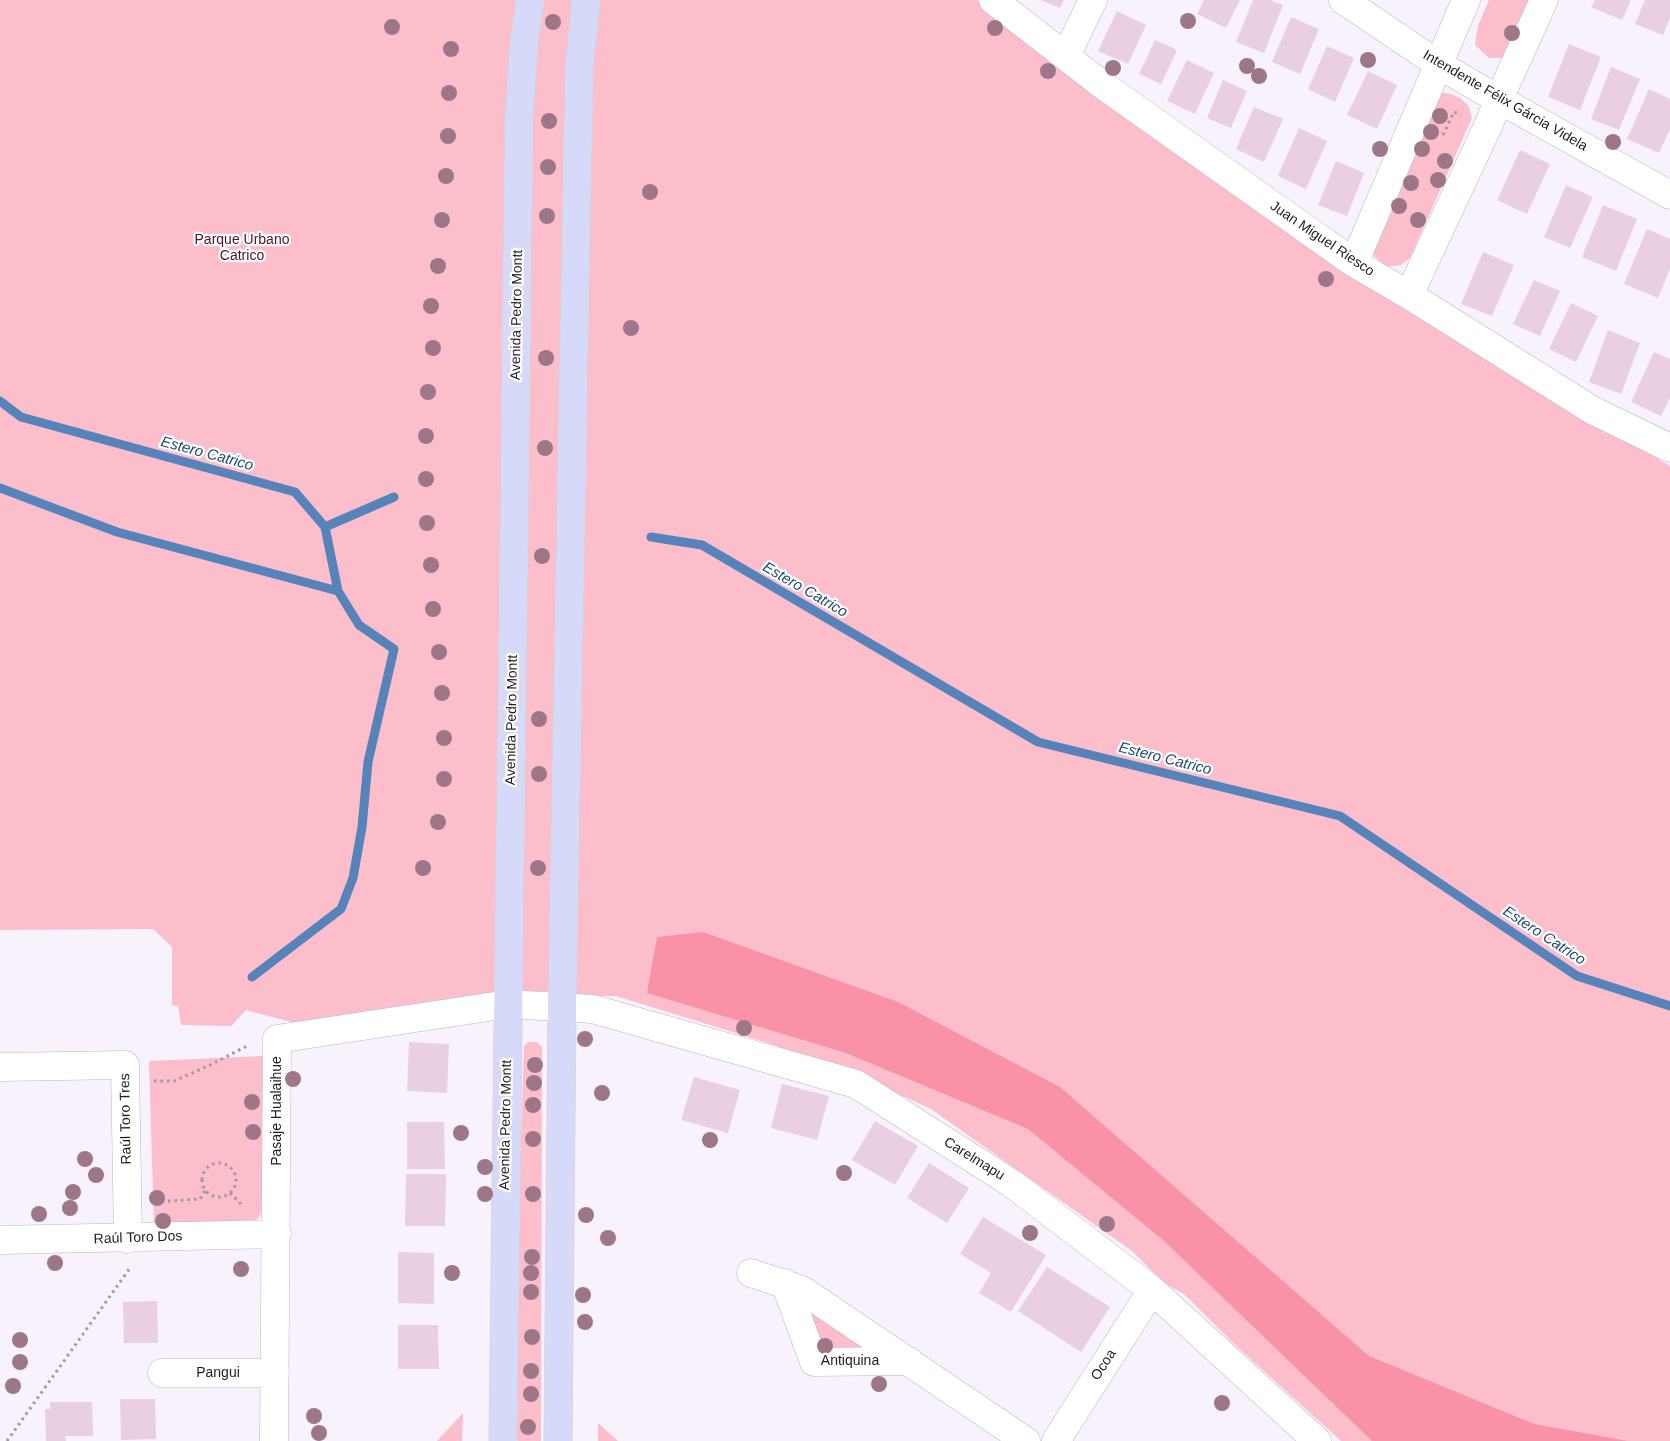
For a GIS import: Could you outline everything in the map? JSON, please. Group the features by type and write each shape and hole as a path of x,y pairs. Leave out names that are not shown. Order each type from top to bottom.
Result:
{"main road":[{"name":"Avenida Pedro Montt","path":"503,1441 519,119 524,42 530,0"},
{"path":"558,1441 562,1007 579,71 586,0"}],"street":[{"name":"Juan Miguel Riesco","path":"993,0 1108,89 1354,263 1409,295 1592,410 1670,448"},
{"path":"1066,56 1093,0"},
{"name":"Intendente Félix Gárcia Videla","path":"1343,0 1438,64 1670,195"},
{"path":"1354,263 1466,0"},
{"path":"1409,295 1488,126 1544,0"},
{"name":"Pasaje Hualaihue","path":"274,1441 277,1040 508,1004 562,1007"},
{"name":"Carelmapu","path":"562,1007 593,1009 856,1084 1011,1183 1152,1290 1317,1441"},
{"name":"Raúl Toro Tres","path":"0,1067 125,1065 128,1202 140,1238"},
{"name":"Raúl Toro Dos","path":"0,1240 277,1234"},
{"name":"Antiquina","path":"752,1273 802,1290 1026,1441"},
{"name":"Antiquina","path":"784,1283 814,1362 909,1361"},
{"name":"Ocoa","path":"1056,1441 1152,1290"},
{"name":"Pangui","path":"162,1373 275,1373"}],"path":[{"path":"125,1081 174,1081 246,1046 277,1040"},
{"path":"128,1202 200,1199 205,1191 202,1180 203,1174 210,1166 216,1164 227,1166 234,1173 235,1184 230,1194 220,1197 209,1195 205,1191"},
{"path":"7,1441 140,1238"}],"green space":[{"name":"Parque Urbano Catrico","path":"0,0 977,0 1055,64 1229,184 1377,293 1670,466 1670,1441 1341,1441 1233,1343 1184,1294 1164,1283 1132,1251 931,1109 844,1069 765,1042 616,996 468,997 393,1007 337,1022 307,1026 246,1010 231,1026 181,1025 178,1006 172,1005 172,947 153,929 0,930"},
{"path":"1489,0 1535,0 1514,47 1502,58 1489,58 1475,45 1478,26"},
{"path":"1436,92 1451,94 1460,98 1468,105 1472,118 1410,258 1401,265 1387,267 1374,256 1370,247"},
{"path":"529,1042 537,1042 542,1047 541,1441 518,1441 512,1424 524,1046"},
{"path":"263,1056 268,1205 254,1223 154,1226 149,1061"},
{"path":"800,1301 869,1350 821,1354"},
{"path":"463,1413 462,1441 437,1441"},
{"path":"598,1423 618,1441 598,1441"}],"shaded area":[{"path":"703,932 898,1002 1060,1087 1369,1356 1534,1424 1628,1441 1372,1441 1163,1240 1028,1129 846,1053 647,993 657,937"}],"building":[{"path":"1040,0 1064,0 1060,8"},
{"path":"1204,0 1240,0 1226,28 1197,14"},
{"path":"1253,0 1270,0 1283,5 1264,53 1236,42"},
{"path":"1595,0 1631,0 1622,20 1591,7"},
{"path":"1645,0 1670,0 1670,18 1663,35 1635,24"},
{"path":"1117,11 1146,25 1128,64 1098,51"},
{"path":"1291,17 1319,29 1300,74 1272,62"},
{"path":"1155,40 1177,50 1161,84 1139,74"},
{"path":"1569,44 1601,57 1580,110 1548,97"},
{"path":"1327,46 1354,58 1335,102 1308,89"},
{"path":"1187,60 1214,73 1195,114 1167,101"},
{"path":"1611,67 1640,79 1619,130 1591,119"},
{"path":"1368,71 1397,85 1377,129 1347,115"},
{"path":"1223,80 1247,91 1231,128 1207,118"},
{"path":"1649,89 1670,99 1670,129 1659,153 1627,139"},
{"path":"1254,107 1283,119 1264,162 1236,149"},
{"path":"1299,128 1327,141 1306,189 1278,176"},
{"path":"1520,150 1550,164 1527,214 1497,200"},
{"path":"1336,161 1364,173 1347,216 1318,205"},
{"path":"1566,185 1593,197 1570,248 1544,237"},
{"path":"1603,205 1637,219 1616,271 1582,257"},
{"path":"1647,229 1670,239 1670,269 1658,298 1624,284"},
{"path":"1483,252 1514,265 1492,316 1461,304"},
{"path":"1534,280 1560,291 1540,336 1513,324"},
{"path":"1571,303 1598,316 1576,362 1549,349"},
{"path":"1608,330 1640,343 1621,394 1589,382"},
{"path":"1654,352 1670,359 1670,398 1661,416 1631,402"},
{"path":"409,1042 449,1044 447,1093 407,1091"},
{"path":"694,1077 740,1090 728,1133 681,1120"},
{"path":"782,1084 829,1096 817,1140 771,1128"},
{"path":"875,1121 918,1146 895,1185 852,1160"},
{"path":"407,1122 444,1122 445,1169 407,1169"},
{"path":"929,1163 969,1188 947,1223 907,1198"},
{"path":"406,1174 446,1174 445,1226 405,1226"},
{"path":"983,1217 1046,1255 1011,1312 979,1293 991,1273 960,1254"},
{"path":"398,1252 434,1253 434,1304 398,1303"},
{"path":"1047,1267 1110,1307 1081,1352 1018,1311"},
{"path":"157,1301 158,1343 124,1343 123,1302"},
{"path":"398,1325 438,1325 439,1369 398,1369"},
{"path":"120,1399 155,1399 156,1439 121,1440"},
{"path":"50,1402 92,1402 93,1436 65,1436 66,1441 46,1441 45,1409 50,1409"}],"waterway":[{"name":"Estero Catrico","path":"0,401 21,417 295,492 325,527 394,497"},
{"path":"0,488 117,532 338,591"},
{"path":"252,977 341,909 353,878 362,827 368,762 394,649 359,625 338,591 325,527"},
{"name":"Estero Catrico","path":"651,537 702,545 1038,742 1340,816 1577,976 1670,1006"}]}
